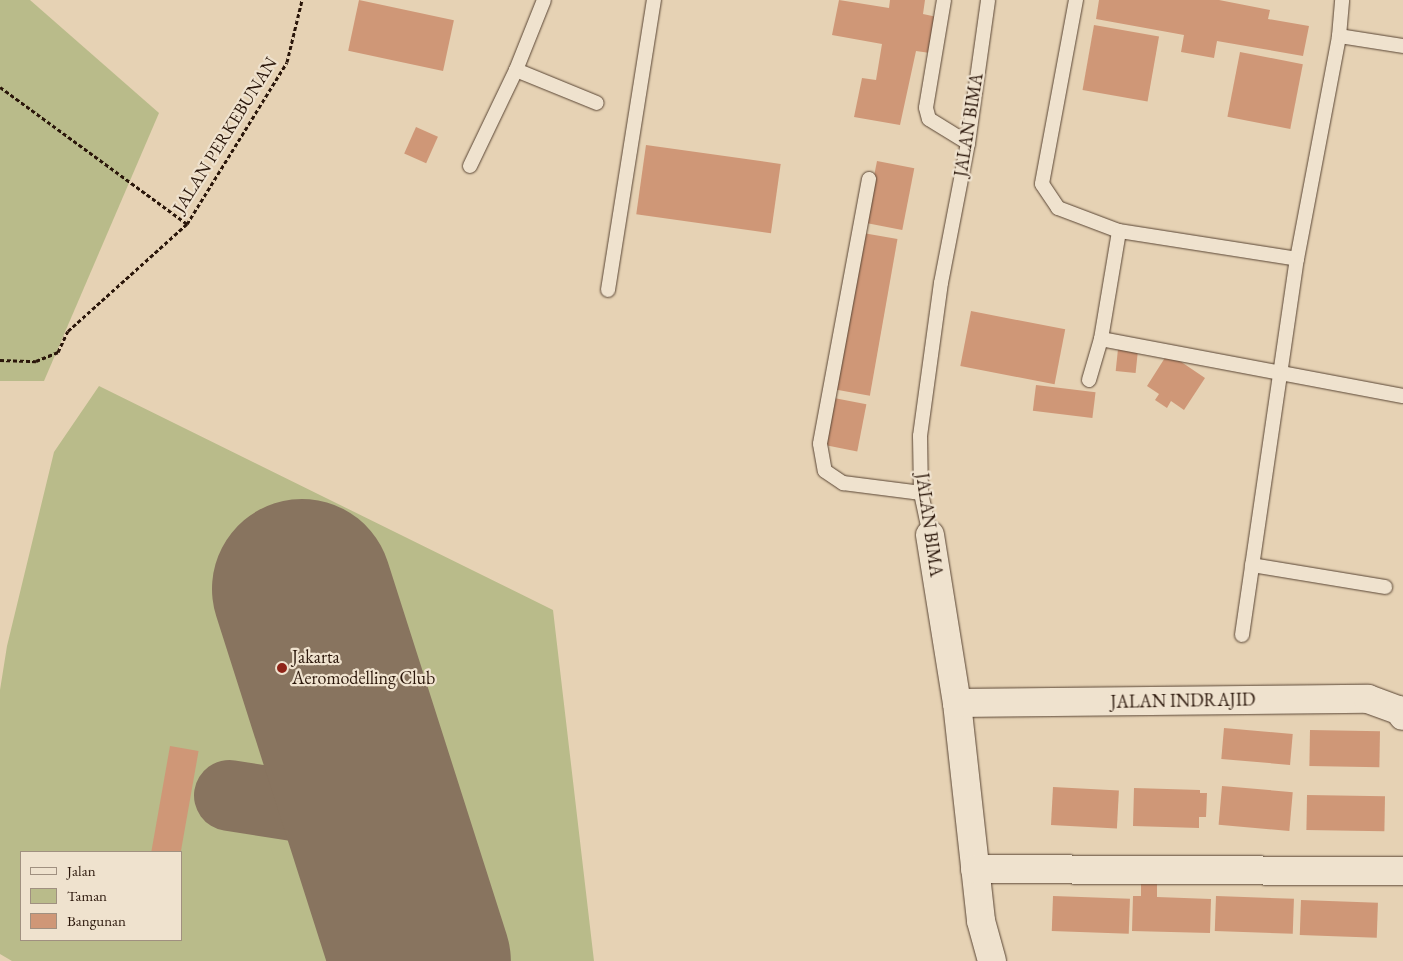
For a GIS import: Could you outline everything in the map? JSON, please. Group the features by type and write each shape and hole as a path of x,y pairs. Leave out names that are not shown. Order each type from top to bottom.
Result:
{"street":[{"name":"JALAN BIMA","path":"930,535 957,703 981,921 992,961"},
{"name":"JALAN INDRAJID","path":"957,703 1368,699 1399,710 1403,716"},
{"path":"975,869 1403,871"}],"lane":[{"path":"470,166 516,70 544,0"},
{"path":"608,290 654,0"},
{"path":"944,0 926,108 929,119 968,143"},
{"name":"JALAN BIMA","path":"930,535 921,493 920,436 941,283 968,143 988,0"},
{"path":"1076,0 1042,184 1058,208 1119,231 1297,259"},
{"path":"1242,635 1297,259 1339,36 1339,0"},
{"path":"1339,36 1403,46"},
{"path":"516,70 597,103"},
{"path":"869,179 820,444 825,471 843,483 921,493"},
{"path":"1089,380 1101,339 1119,231"},
{"path":"1101,339 1282,371 1403,396"},
{"path":"1252,565 1385,587"}],"path":[{"name":"JALAN PERKEBUNAN","path":"0,360 36,361 58,352 68,331 188,224 287,62 302,0"},
{"path":"0,87 188,224"}],"green space":[{"path":"0,0 30,0 159,113 44,381 0,381"},
{"name":"Jakarta Aeromodelling Club","path":"99,386 553,610 594,961 12,961 0,954 0,690 7,646 54,452"}],"building":[{"path":"359,0 454,20 443,71 348,51"},
{"path":"839,0 889,8 890,0 925,0 923,14 937,17 930,53 916,51 900,125 854,117 862,78 876,80 882,44 832,35"},
{"path":"1099,0 1219,0 1270,10 1268,19 1309,26 1303,56 1217,41 1214,58 1181,52 1184,35 1096,19"},
{"path":"1094,25 1159,36 1148,101 1083,90"},
{"path":"1240,52 1303,64 1290,129 1227,117"},
{"path":"416,127 438,137 426,163 404,153"},
{"path":"646,145 781,164 771,233 636,214"},
{"path":"877,161 914,168 902,230 865,223"},
{"path":"863,233 897,239 870,396 835,390"},
{"path":"971,311 1065,329 1055,384 960,366"},
{"path":"1118,349 1138,351 1136,373 1116,371"},
{"path":"1168,353 1205,378 1184,410 1171,401 1167,408 1155,400 1159,394 1147,386"},
{"path":"1036,385 1096,392 1092,418 1033,411"},
{"path":"834,398 866,404 857,451 825,445"},
{"path":"1224,728 1293,734 1290,765 1221,759"},
{"path":"1310,730 1380,731 1379,767 1309,766"},
{"path":"170,746 199,751 181,851 151,851"},
{"path":"1222,786 1293,792 1289,831 1219,825"},
{"path":"1053,787 1119,790 1117,828 1051,825"},
{"path":"1134,788 1200,790 1200,793 1207,793 1206,817 1199,817 1199,828 1133,826"},
{"path":"1307,795 1385,796 1384,831 1306,830"},
{"path":"1141,880 1157,880 1157,897 1211,899 1210,933 1132,931 1133,896 1141,896"},
{"path":"1053,896 1130,899 1129,934 1052,931"},
{"path":"1216,896 1294,899 1293,934 1215,931"},
{"path":"1301,900 1378,903 1377,938 1300,935"}],"taxiway":[{"path":"229,795 376,818"}],"runway":[{"path":"302,589 421,961"}],"place":[{"name":"Jakarta Aeromodelling Club","path":"282,668"}]}
